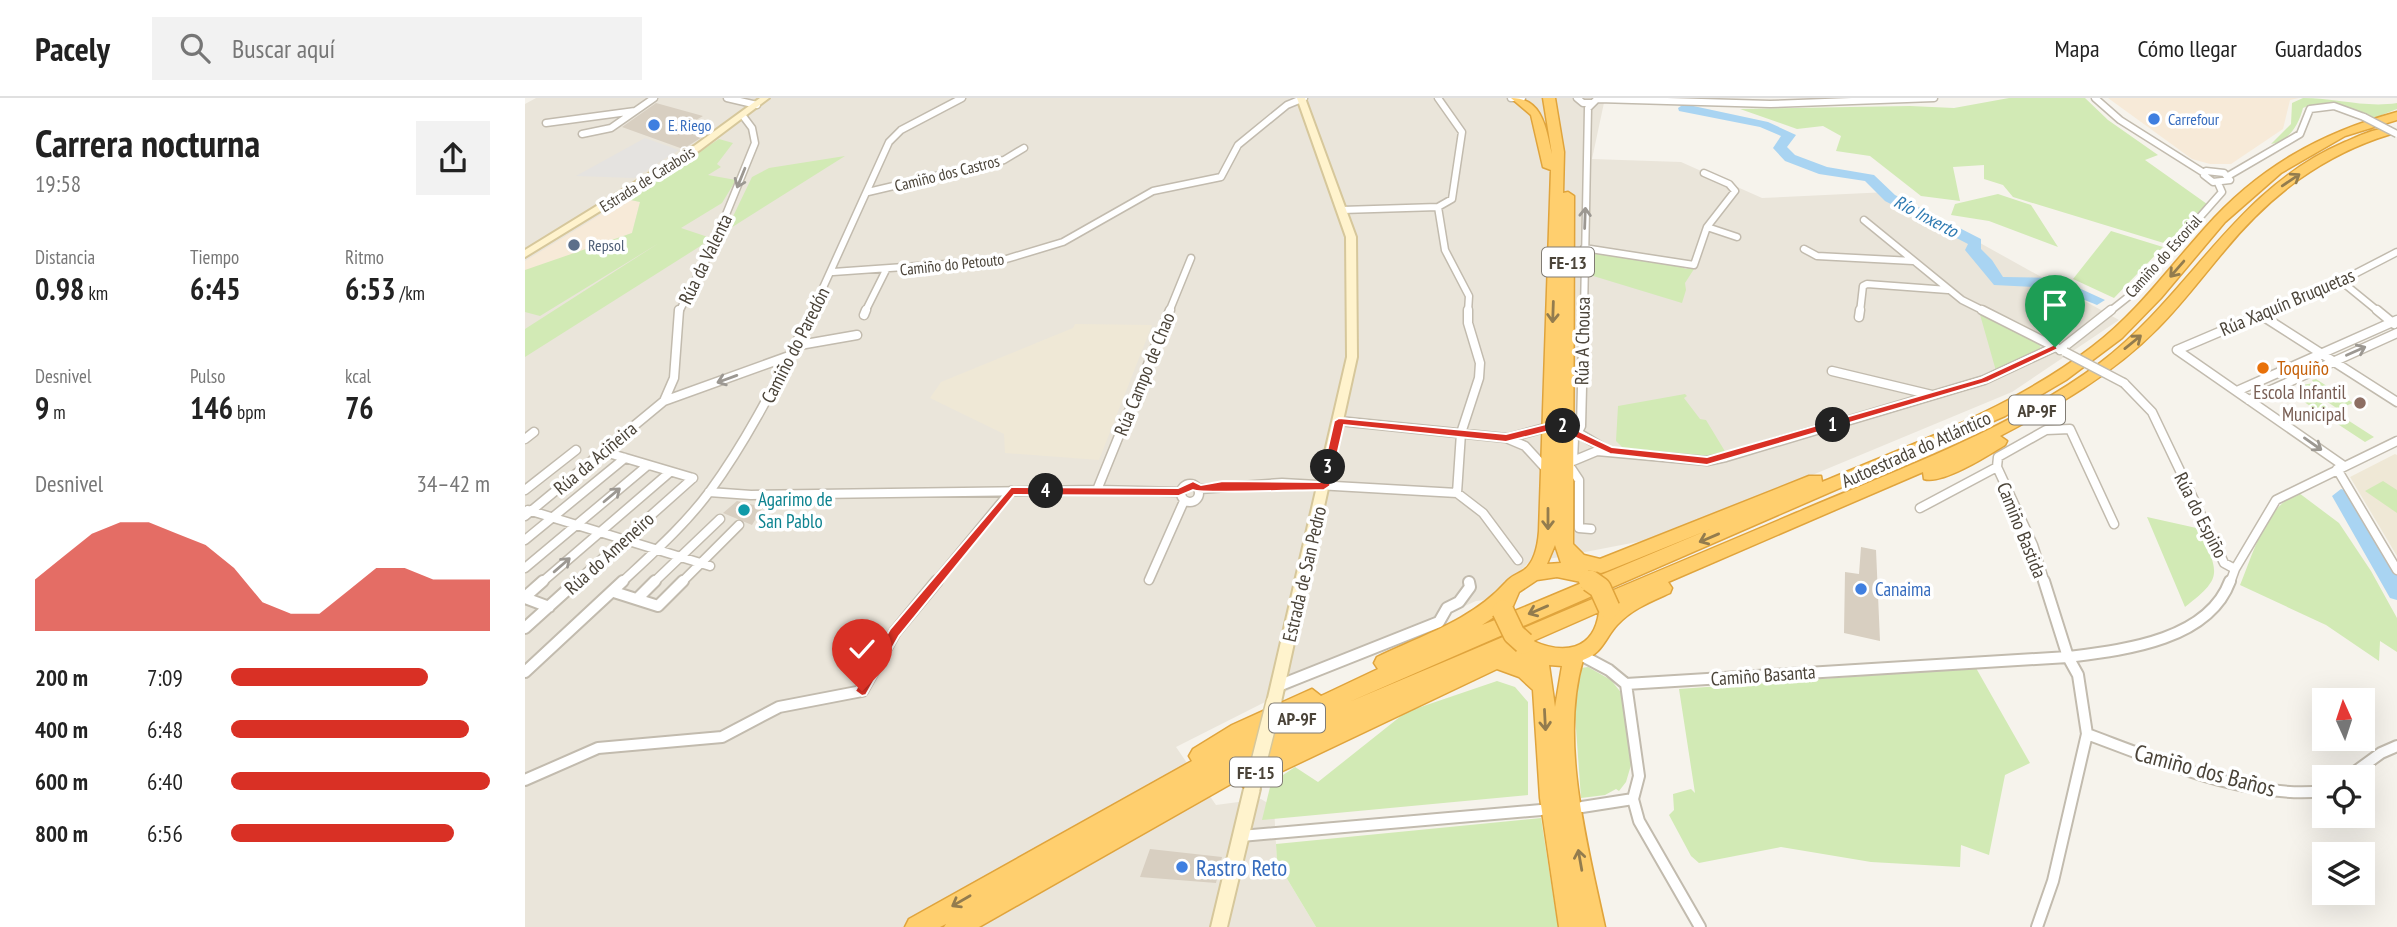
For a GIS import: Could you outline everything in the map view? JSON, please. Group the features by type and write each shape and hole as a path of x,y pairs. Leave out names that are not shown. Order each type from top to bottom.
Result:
{"highway":[{"name":"FE-13","path":"1549,98 1558,152 1556,211 1563,431 1567,471 1566,551 1596,587"},
{"name":"FE-13","path":"1560,98 1569,152 1563,431"},
{"path":"1516,99 1536,114 1541,125 1556,211"},
{"name":"AP-9F","path":"1012,883 1316,725 1596,587 1973,416 2045,379 2066,372 2132,321 2222,218 2274,175 2308,151 2341,134 2397,116"},
{"name":"AP-9F","path":"1596,587 1629,603 1973,457 2039,417 2152,327 2262,200 2340,148 2397,128"},
{"name":"FE-13","path":"1504,605 1514,585 1532,574 1546,549 1567,471"},
{"path":"1566,551 1579,561 1596,587 1607,630 1583,651 1565,680 1566,755 1578,853 1593,927"},
{"path":"1532,574 1546,571 1596,587"},
{"path":"1504,605 1514,634 1531,649 1544,688 1547,755 1558,857 1571,927"},
{"name":"FE-15","path":"956,927 1012,883 1052,842 1239,732 1504,605"},
{"path":"1531,649 1583,651"},
{"name":"FE-15","path":"917,927 1331,736 1497,661 1531,649"},
{"path":"1497,661 1526,671 1544,688"}],"street":[{"path":"582,134 595,136 654,98"},
{"path":"727,98 757,105"},
{"name":"Estrada de Catabois","path":"525,254 697,148 765,98"},
{"name":"Camiño do Paredón","path":"525,672 657,551 709,492 762,409 795,346 833,272 894,136 962,98"},
{"name":"Estrada de San Pedro","path":"1219,927 1276,694 1352,357 1351,237 1302,98"},
{"name":"Camiño do Petouto","path":"833,272 1003,260 1063,242 1153,191 1221,177 1238,145 1287,105 1302,98"},
{"path":"1342,210 1438,207 1452,199 1462,132 1438,98"},
{"path":"1511,98 1522,98"},
{"path":"1577,98 1583,103 1596,100 1840,103 1934,98"},
{"path":"2095,98 2120,120 2204,173 2208,179 2218,183 2229,182 2228,176"},
{"name":"Rúa A Chousa","path":"1563,431 1584,248 1588,108 1596,100"},
{"path":"2204,173 2215,171 2228,176 2290,142 2300,134 2310,109 2334,106 2364,117 2397,134"},
{"path":"546,123 635,111"},
{"name":"Rúa da Valenta","path":"664,401 674,378 679,311 714,244 755,143 751,128 743,116"},
{"name":"Camiño dos Castros","path":"868,192 1004,160 1024,148"},
{"path":"1584,248 1694,265 1707,227 1735,191 1729,184 1704,173"},
{"name":"Camiño do Escorial","path":"1610,451 1707,461 1984,380 2060,350 2133,293 2222,192 2218,183"},
{"path":"1438,207 1445,250 1469,296 1468,323 1480,363 1479,378 1461,433 1457,493"},
{"name":"Rúa do Espiño","path":"1864,220 1962,300 2124,383 2153,412 2224,563 2235,569 2224,598 2201,619 2137,646 2068,657"},
{"path":"1707,227 1737,236"},
{"path":"1804,249 1828,257 1913,261"},
{"name":"Rúa Xaquín Bruquetas","path":"2237,391 2176,350 2341,281 2397,252"},
{"name":"Rúa Campo de Chao","path":"1097,490 1191,258"},
{"name":"Camiño do Petouto","path":"864,315 886,270"},
{"path":"2341,281 2395,323 2237,391 2341,467 2397,570"},
{"path":"1859,317 1863,286 1949,290"},
{"path":"2261,315 2397,402"},
{"path":"2249,400 2397,333"},
{"path":"795,346 857,335"},
{"path":"664,401 789,356"},
{"path":"1832,371 1933,396"},
{"name":"Rúa da Aciñeira","path":"527,512 605,452 664,401"},
{"path":"1339,421 1506,438 1518,442 1534,454 1567,471"},
{"name":"Camiño Bastida","path":"2068,657 2033,545 1997,467 1998,457 2046,430 2070,429 2114,524"},
{"path":"1563,431 1574,439 1567,471 1579,528 1591,529"},
{"path":"1506,438 1563,431 1610,451"},
{"path":"1534,454 1532,441 1563,431 1588,445 1584,455 1567,471"},
{"path":"525,439 534,432"},
{"path":"2235,569 2276,500 2341,467 2395,445"},
{"path":"526,490 576,450"},
{"path":"1567,471 1584,455 1610,451"},
{"path":"605,452 693,478"},
{"path":"525,540 625,458"},
{"path":"525,568 648,465"},
{"path":"1920,508 1974,482 1997,467"},
{"path":"549,607 525,598 670,471"},
{"name":"Rúa do Ameneiro","path":"525,628 693,478"},
{"path":"1149,580 1182,496 1189,485 1200,489 1223,485 1324,486 1429,494 1457,493 1483,513 1518,560"},
{"path":"709,492 751,495 1097,490 1197,498 1200,489"},
{"path":"525,780 598,748 627,743 722,737 786,705 862,691 895,632 1011,491"},
{"path":"527,512 576,524 705,565"},
{"path":"637,599 720,519"},
{"path":"614,592 658,606 705,565 739,525"},
{"path":"1276,694 1361,650 1439,622 1444,618 1447,608 1463,598 1469,582"},
{"path":"1583,651 1626,684 1639,776 1633,799 1639,821 1700,927"},
{"path":"1583,651 1598,658 1609,670"},
{"path":"2037,927 2053,881 2087,734 2078,675 2068,657"},
{"name":"Camiño Basanta","path":"1626,684 2068,657"},
{"name":"Camiño dos Baños","path":"2087,734 2155,760 2274,791 2312,796"},
{"path":"2364,765 2397,746"},
{"path":"1583,807 1633,799"},
{"path":"1241,836 1541,810"}],"shaded area":[{"path":"536,98 1605,98 1592,159 1681,162 1762,198 1888,192 2119,320 2012,392 1663,537 1528,563 1494,599 1476,601 1384,642 1176,747 1216,805 1261,799 1274,807 1277,862 1316,927 525,927 525,104"},
{"path":"2108,98 2299,98 2290,100 2283,129 2231,164 2210,164 2192,159"},
{"path":"645,138 679,150 634,178 576,176"},
{"name":"Repsol","path":"626,199 640,202 632,233 525,271 525,261"},
{"path":"1075,324 1152,325 1099,460 1005,453 1004,434 930,398 941,382 1073,328"},
{"path":"2397,455 2397,556 2350,477"}],"green space":[{"path":"2009,98 2085,98 2108,120 2158,155 2145,160 2207,204 2167,244 2013,197 2003,185 1984,179 1984,165 1953,167 1960,201 1921,196 1870,156 1836,151 1841,136 1823,126 1797,129 1740,109 1910,106 1954,108"},
{"path":"2303,98 2373,104 2397,103 2397,109 2374,118 2339,106 2311,105 2303,108 2296,126 2288,136 2271,144 2291,124 2292,103"},
{"path":"719,139 733,143 717,164 721,167 708,175 736,180 722,203 681,228 708,237 702,245 525,357 525,329 659,243 540,316 525,312 525,270 632,233 640,202 626,199"},
{"path":"845,156 726,231 752,177 769,168"},
{"path":"1998,194 2031,205 2058,247 1989,221 1951,215 1955,204"},
{"path":"2111,231 2163,247 2114,298 2073,279"},
{"path":"1590,251 1667,261 1686,269 1691,267 1694,269 1685,283 1682,303 1590,275 1587,273"},
{"path":"1979,311 2039,343 2041,349 1996,371"},
{"path":"2316,379 2353,403 2338,409 2302,385 2314,383 2312,380"},
{"path":"2301,390 2374,437 2365,442 2292,394"},
{"path":"1685,394 1687,396 1684,398 1700,419 1706,420 1726,453 1698,457 1624,449 1616,441 1618,406"},
{"path":"2383,481 2397,490 2397,513 2365,491"},
{"path":"2299,493 2339,523 2371,571 2397,618 2397,652 2380,641 2379,661 2326,625 2240,585 2269,519 2287,499"},
{"path":"2147,517 2201,529 2214,565 2214,573 2207,588 2185,607"},
{"path":"1588,667 1611,680 1623,695 1631,765 1626,782 1619,791 1616,789 1605,795 1581,798 1573,687 1581,668"},
{"path":"1976,668 2030,763 2005,775 1989,855 1961,845 1960,867 1871,862 1781,847 1699,863 1691,856 1669,815 1674,810 1673,794 1691,789 1695,793 1679,689"},
{"path":"1497,681 1515,687 1528,702 1528,795 1262,820 1271,783 1295,767 1318,782 1406,712"},
{"path":"1541,818 1558,927 1316,927 1277,862 1276,844"}],"building":[{"name":"E. Riego","path":"656,103 703,116 682,128 707,134 683,149 622,127"},
{"name":"Agarimo de San Pablo","path":"737,501 763,507 752,525 723,513"},
{"name":"Canaima","path":"1861,547 1876,550 1880,641 1844,633 1845,572 1859,574"},
{"name":"Rastro Reto","path":"1150,849 1222,857 1216,883 1140,877"}],"waterway":[{"name":"Río Inxerto","path":"1684,108 1763,124 1789,135 1780,148 1790,158 1824,171 1869,178 1890,198 1976,242 1973,250 1987,263 1992,277 1999,282 2057,283 2097,300"},
{"name":"Río Inxerto","path":"2341,496 2397,592"}],"place":[{"name":"Carrefour","path":"2154,119"},
{"name":"E. Riego","path":"654,125"},
{"name":"Repsol","path":"574,245"},
{"name":"Toquiño","path":"2263,368"},
{"name":"Escola Infantil Municipal","path":"2360,403"},
{"name":"Agarimo de San Pablo","path":"744,510"},
{"name":"Canaima","path":"1861,589"},
{"name":"Rastro Reto","path":"1182,867"}],"route":[{"path":"862,691 895,632 1011,491 1179,492 1189,485 1200,489 1223,485 1324,486 1339,421 1506,438 1558,425 1579,433 1595,446 1610,451 1707,461 1984,380 2055,347"}]}
